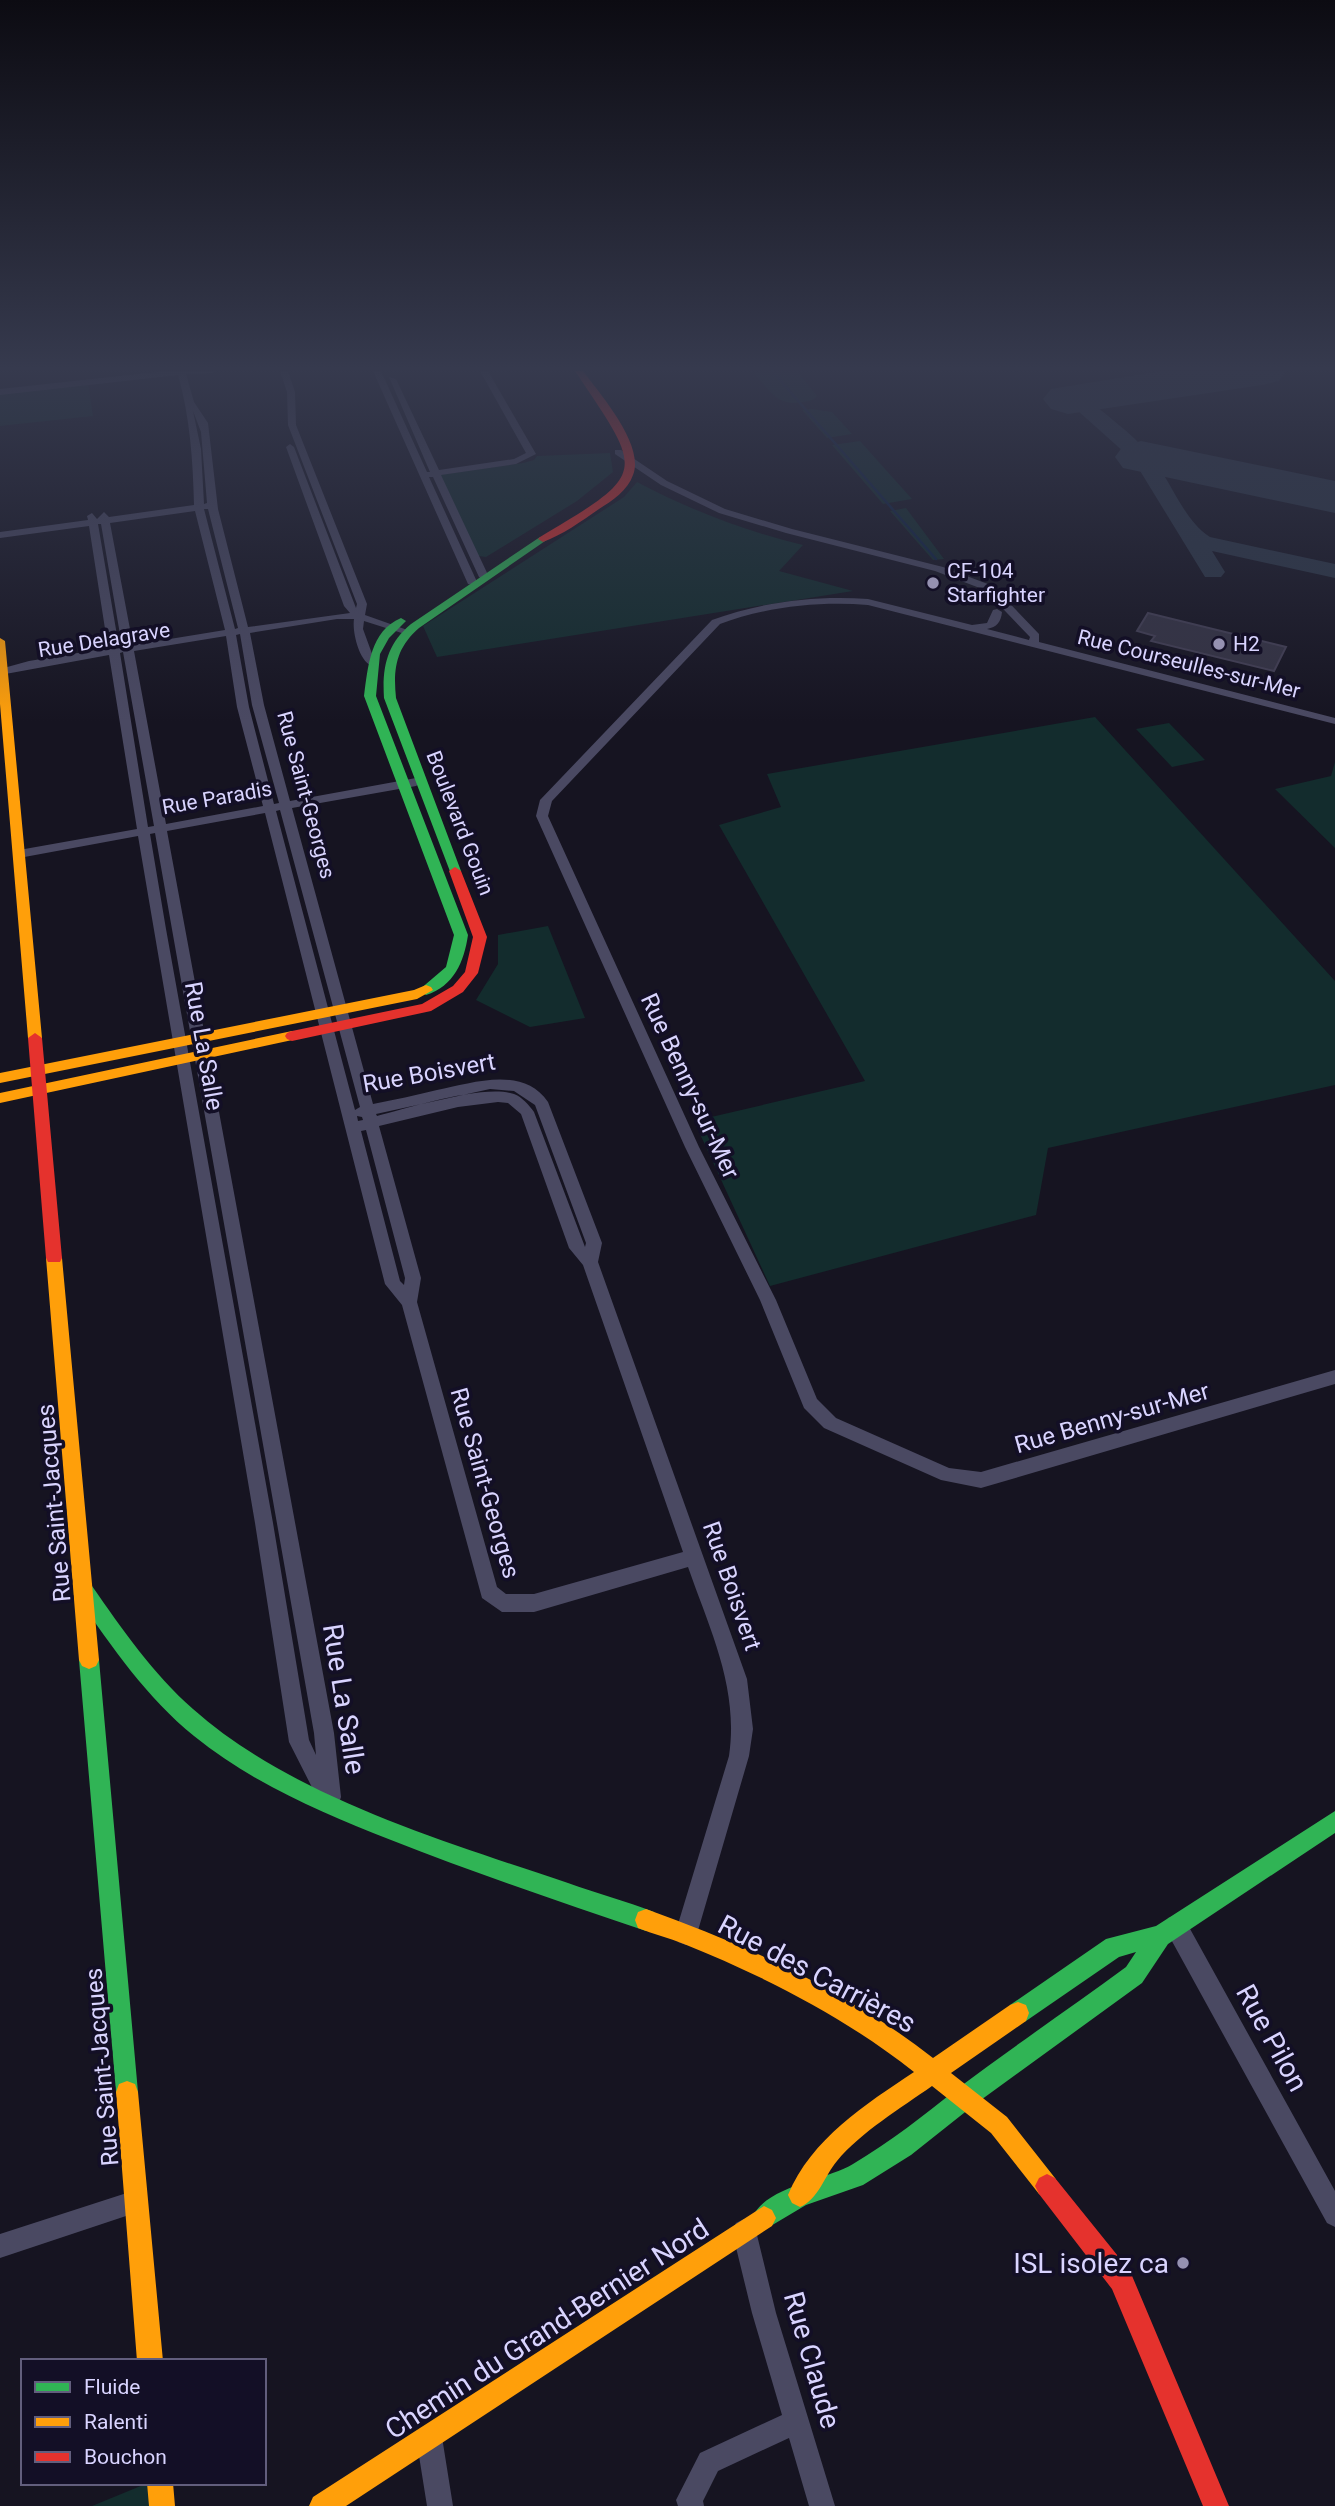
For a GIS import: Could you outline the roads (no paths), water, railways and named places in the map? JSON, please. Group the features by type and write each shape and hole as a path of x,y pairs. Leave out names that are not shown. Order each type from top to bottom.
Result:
{"street":[{"name":"Rue Saint-Georges","path":"204,488 205,504 220,567 372,1117 413,1278 408,1302"},
{"path":"306,488 349,606 358,616 400,630"},
{"path":"319,488 362,604 358,629 370,662"},
{"path":"429,488 445,523 476,576"},
{"path":"443,488 458,522 476,576"},
{"name":"Boulevard Gouin","path":"458,960 461,935 372,701 370,662 378,644 604,488"},
{"name":"Boulevard Gouin","path":"476,576 605,500 619,488"},
{"path":"673,488 722,511 939,569 978,585 978,591 998,607 1018,634 1034,644"},
{"path":"0,529 205,504"},
{"path":"0,535 98,518"},
{"name":"Rue La Salle","path":"98,518 135,733 143,827 159,929 264,1523 299,1742 332,1807"},
{"path":"445,523 458,522"},
{"path":"328,549 341,548"},
{"name":"Rue Benny-sur-Mer","path":"1034,644 847,598 724,618 701,636 546,800 542,807 543,824 692,1147 768,1300 810,1403 830,1423 947,1475 981,1480 1335,1377"},
{"path":"973,628 992,625 996,621 998,607"},
{"name":"Rue Delagrave","path":"1,656 30,671 121,653 338,623 358,616"},
{"name":"Boulevard Gouin","path":"400,630 389,664 387,682 390,698 472,912 480,937 478,960"},
{"name":"Rue Saint-Georges","path":"238,635 243,707 351,1121 394,1284 408,1302 489,1592 502,1602 534,1603 694,1557"},
{"name":"Rue Courseulles-sur-Mer","path":"1034,644 1335,721"},
{"name":"Rue Saint-Jacques","path":"1,656 85,1592 150,2359"},
{"path":"372,701 390,698"},
{"name":"Rue Saint-Georges","path":"243,707 258,705"},
{"name":"Rue La Salle","path":"135,733 160,824 204,1057 324,1732 332,1807"},
{"name":"Rue Paradis","path":"19,850 420,777"},
{"name":"Rue Saint-Georges","path":"295,901 310,897"},
{"path":"454,916 472,912"},
{"path":"159,929 178,926"},
{"path":"0,1078 417,994 446,981 458,960 478,960 470,978 448,999 426,1008 0,1098"},
{"name":"Rue Boisvert","path":"351,1121 515,1093 527,1112 577,1248 590,1262 737,1679 743,1728 739,1756 686,1934"},
{"path":"201,1171 222,1166"},
{"path":"228,1329 251,1324"},
{"path":"264,1523 285,1518"},
{"name":"Rue des Carrières","path":"85,1592 137,1666 199,1728 241,1759 332,1807 444,1851 686,1934 766,1969 872,2027 934,2070 999,2126 1121,2280 1216,2506"},
{"path":"1168,1931 1335,1821"},
{"name":"Chemin du Grand-Bernier Nord","path":"800,2195 834,2148 876,2112 934,2070 1114,1947 1168,1931"},
{"name":"Chemin du Grand-Bernier Nord","path":"323,2506 800,2195 855,2177 903,2147 1134,1975 1168,1931"},
{"name":"Rue Pilon","path":"1168,1931 1335,2215"},
{"path":"0,2246 136,2202"},
{"name":"Rue Claude","path":"744,2231 764,2313 822,2506"},
{"path":"691,2506 689,2500 709,2462 798,2421"},
{"path":"429,2437 440,2506"},
{"path":"160,2485 162,2506"}],"waterway":[{"path":"874,488 936,559"}],"place":[{"name":"CF-104 Starfighter","path":"933,583"},
{"name":"H2","path":"1219,644"},
{"name":"ISL isolez ca","path":"1183,2263"}]}
